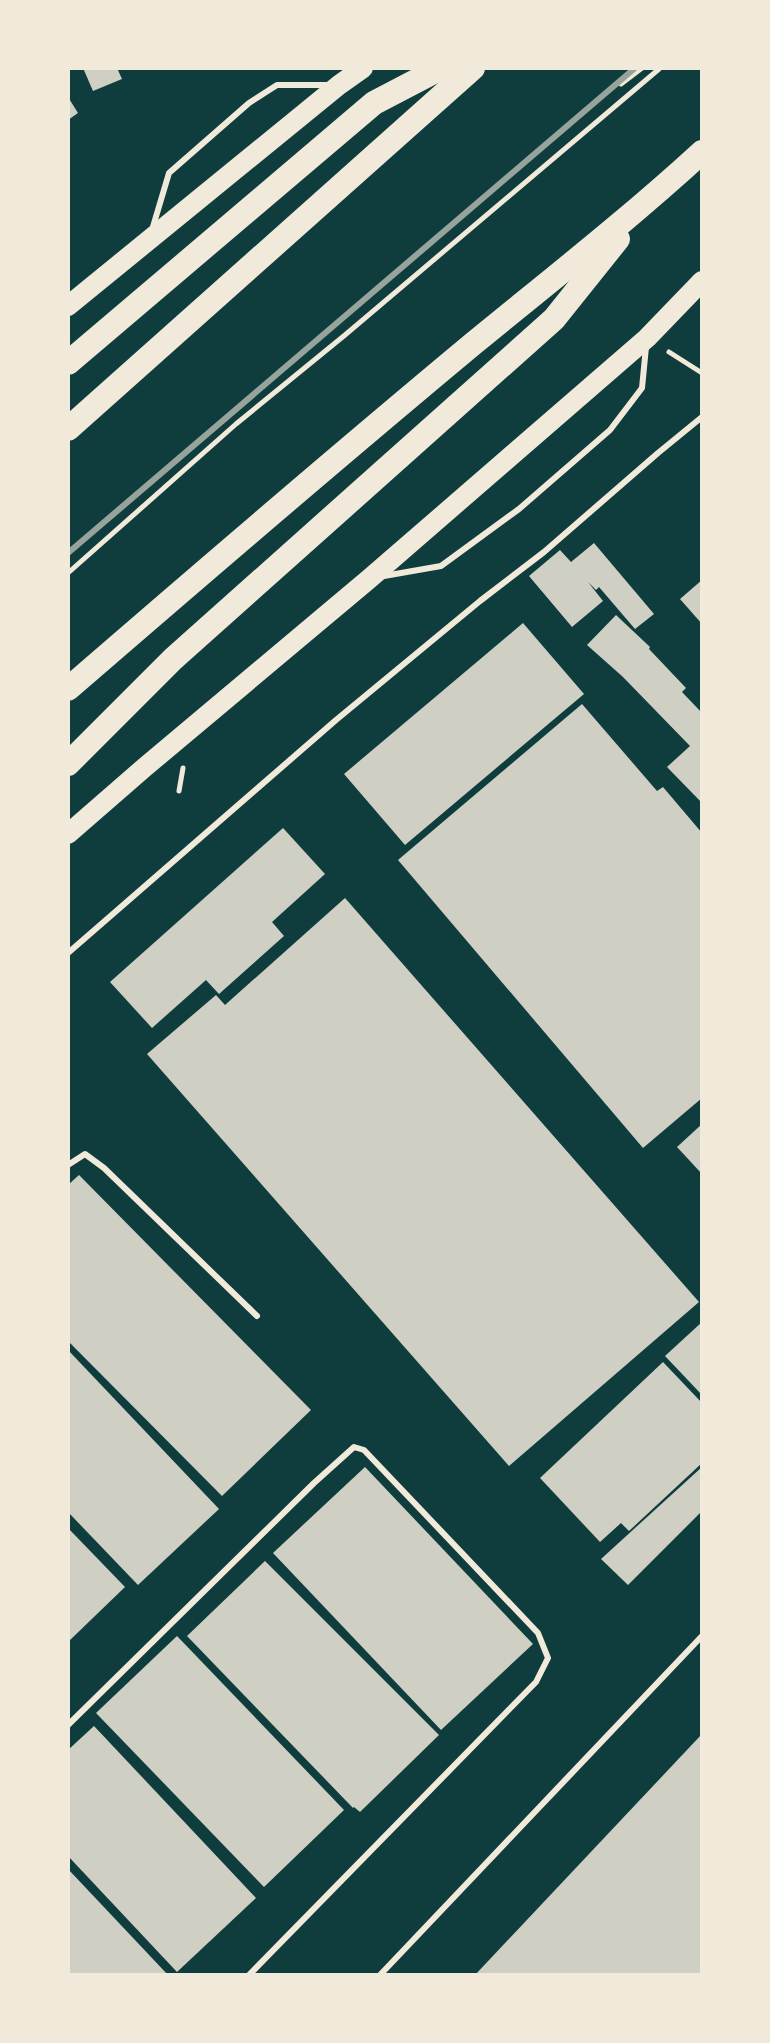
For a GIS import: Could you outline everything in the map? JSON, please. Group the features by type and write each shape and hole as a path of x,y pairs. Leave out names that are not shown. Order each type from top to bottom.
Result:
{"highway":[{"path":"68,363 374,103 441,68"},
{"path":"68,429 473,68"},
{"path":"68,689 475,343 649,201 702,152"},
{"path":"68,764 173,659 554,319 649,201"}],"main road":[{"path":"68,306 363,68"},
{"path":"68,834 647,338 702,281"}],"lane":[{"path":"149,238 169,173 249,103 277,85 339,85"},
{"path":"369,579 441,566 519,509 610,430 642,388 647,338"},
{"path":"68,953 336,720 544,552 702,417"},
{"path":"68,1165 85,1154 104,1168 257,1316"},
{"path":"68,1725 354,1447 364,1450 538,1633 548,1658 536,1682 249,1975"},
{"path":"380,1975 702,1636"}],"path":[{"path":"621,84 642,68"},
{"path":"68,573 236,424 659,69"},
{"path":"647,338 702,373"}],"building":[{"path":"83,68 117,68 122,79 93,91"},
{"path":"68,97 78,113 68,120"},
{"path":"594,543 654,614 635,629 599,587 596,590 588,582 603,601 572,627 529,576 560,550 571,562"},
{"path":"702,580 702,624 680,599"},
{"path":"616,615 686,688 682,692 702,713 702,803 667,767 690,746 587,645"},
{"path":"523,623 584,694 405,845 344,774"},
{"path":"582,704 657,791 663,787 702,833 702,1098 643,1148 398,860"},
{"path":"283,828 325,874 272,922 284,936 219,994 206,980 152,1028 110,982"},
{"path":"345,898 699,1302 509,1466 147,1054 216,995 225,1005"},
{"path":"702,1124 702,1174 677,1147"},
{"path":"79,1175 311,1410 222,1496 68,1341 68,1185"},
{"path":"702,1322 702,1395 665,1356"},
{"path":"68,1350 219,1509 138,1585 68,1512"},
{"path":"663,1362 702,1403 702,1463 629,1531 621,1523 600,1542 540,1478"},
{"path":"365,1467 533,1644 441,1730 273,1553"},
{"path":"702,1467 702,1511 628,1585 601,1559"},
{"path":"68,1528 125,1587 68,1642"},
{"path":"265,1561 439,1735 360,1812 187,1636"},
{"path":"177,1636 344,1810 264,1887 96,1713"},
{"path":"94,1726 256,1898 177,1972 68,1856 68,1750"},
{"path":"702,1734 702,1975 475,1975"},
{"path":"68,1869 168,1975 68,1975"}],"railway":[{"path":"68,553 635,68"}]}
